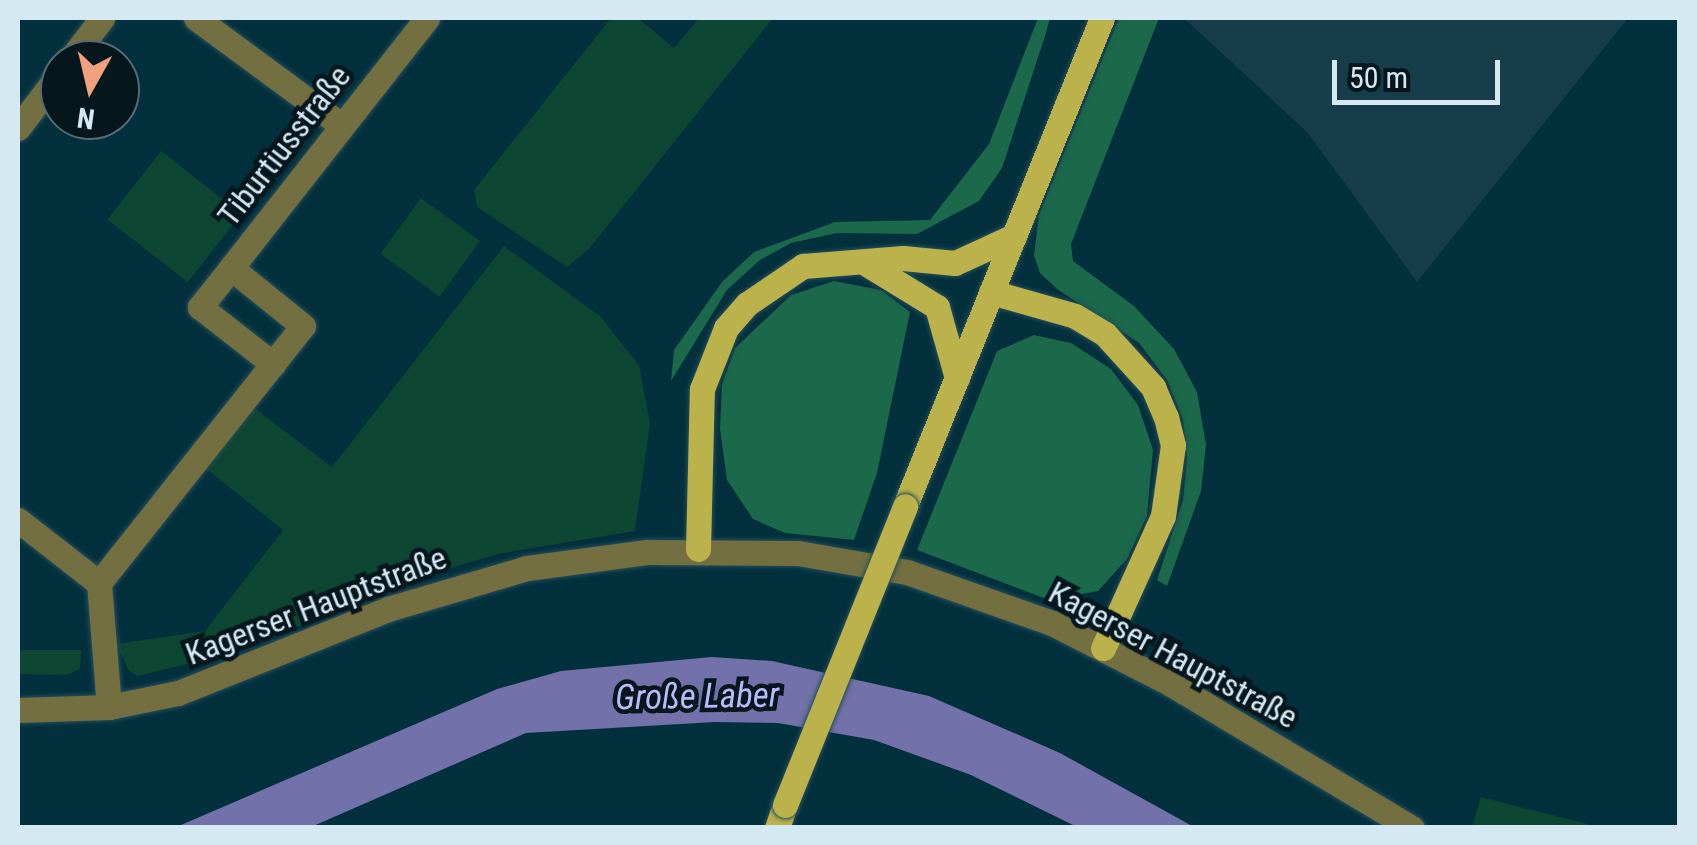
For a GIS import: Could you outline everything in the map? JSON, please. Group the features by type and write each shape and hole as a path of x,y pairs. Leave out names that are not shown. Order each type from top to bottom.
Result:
{"main road":[{"path":"781,816 1102,18"},
{"path":"698,549 702,389 726,328 774,281 803,266 866,264 903,258 955,263 1014,236"},
{"path":"866,264 937,307 957,378"},
{"path":"992,292 1076,316 1105,334 1153,386 1166,417 1173,445 1164,516 1103,648"}],"street":[{"path":"85,40 102,18"},
{"path":"196,18 341,125"},
{"name":"Tiburtiusstraße","path":"273,364 200,307 427,18"},
{"path":"18,128 40,99"},
{"name":"Tiburtiusstraße","path":"99,583 303,326 230,268"},
{"path":"18,520 99,583 109,707"},
{"name":"Kagerser Hauptstraße","path":"18,710 109,707 230,676 464,584 588,558 698,549 798,552 906,572 1003,603 1103,648 1412,828"}],"shaded area":[{"path":"1184,18 1628,18 1417,282 1308,133"}],"green space":[{"path":"611,18 638,18 674,48 699,18 773,18 589,249 567,267 477,207 474,190"},
{"path":"1038,18 1050,18 1045,36 1002,168 979,201 917,234 837,233 791,243 760,260 727,290 671,381 674,350 722,282 754,252 835,222 930,220 989,144"},
{"path":"1119,18 1159,18 1071,244 1073,261 1134,306 1174,349 1197,392 1206,445 1201,491 1167,586 1157,580 1183,500 1187,458 1183,419 1167,380 1139,343 1057,289 1040,273 1034,255 1039,215"},
{"path":"161,151 241,214 188,282 107,220"},
{"path":"421,198 480,241 440,297 380,254"},
{"path":"504,246 600,316 639,365 650,423 635,531 498,554 434,573 228,654 138,676 129,671 116,644 205,631 283,530 205,468 253,407 332,467"},
{"path":"834,281 881,290 910,312 877,473 854,540 785,533 753,519 727,480 720,429 722,384 735,348 791,295"},
{"path":"1034,335 1071,343 1111,369 1138,405 1153,450 1147,516 1127,559 1098,591 1049,600 917,550 997,351"},
{"path":"18,650 81,650 80,669 67,675 18,674"},
{"path":"1481,797 1599,827 1472,827"}],"water":[{"name":"Große Laber","path":"712,657 772,661 929,696 1060,753 1194,827 1077,827 971,775 874,740 778,723 715,722 526,733 311,827 174,828 497,689 561,671"}]}
